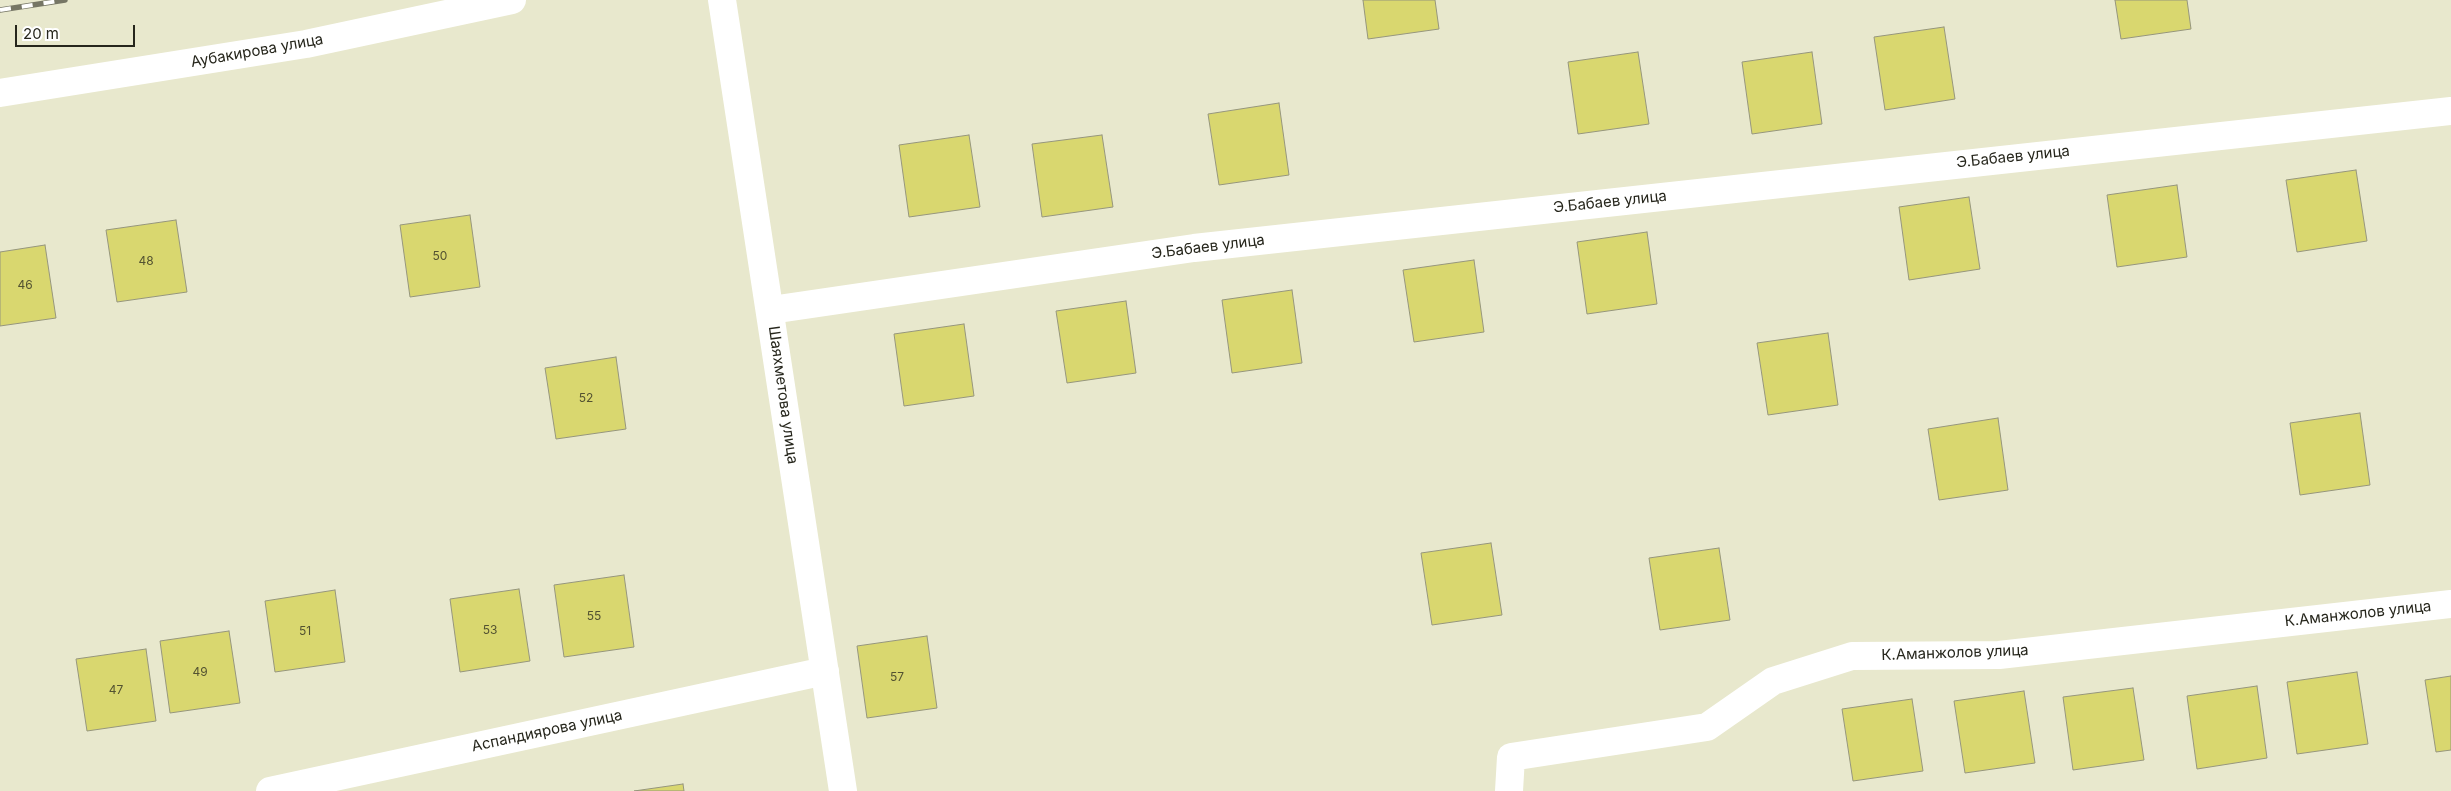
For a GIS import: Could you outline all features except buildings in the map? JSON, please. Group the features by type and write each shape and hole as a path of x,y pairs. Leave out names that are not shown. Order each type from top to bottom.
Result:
{"street":[{"name":"Аубакирова улица","path":"0,93 306,44 512,0"},
{"name":"Шаяхметова улица","path":"719,2 771,310 794,475 843,791"},
{"name":"Э.Бабаев улица","path":"771,310 1194,248 2451,111"},
{"name":"К.Аманжолов улица","path":"1509,791 1511,757 1707,726 1773,681 1852,656 1998,655 2451,604"},
{"name":"Аспандиярова улица","path":"270,791 825,671"}],"railway":[{"path":"0,10 65,0"}]}
